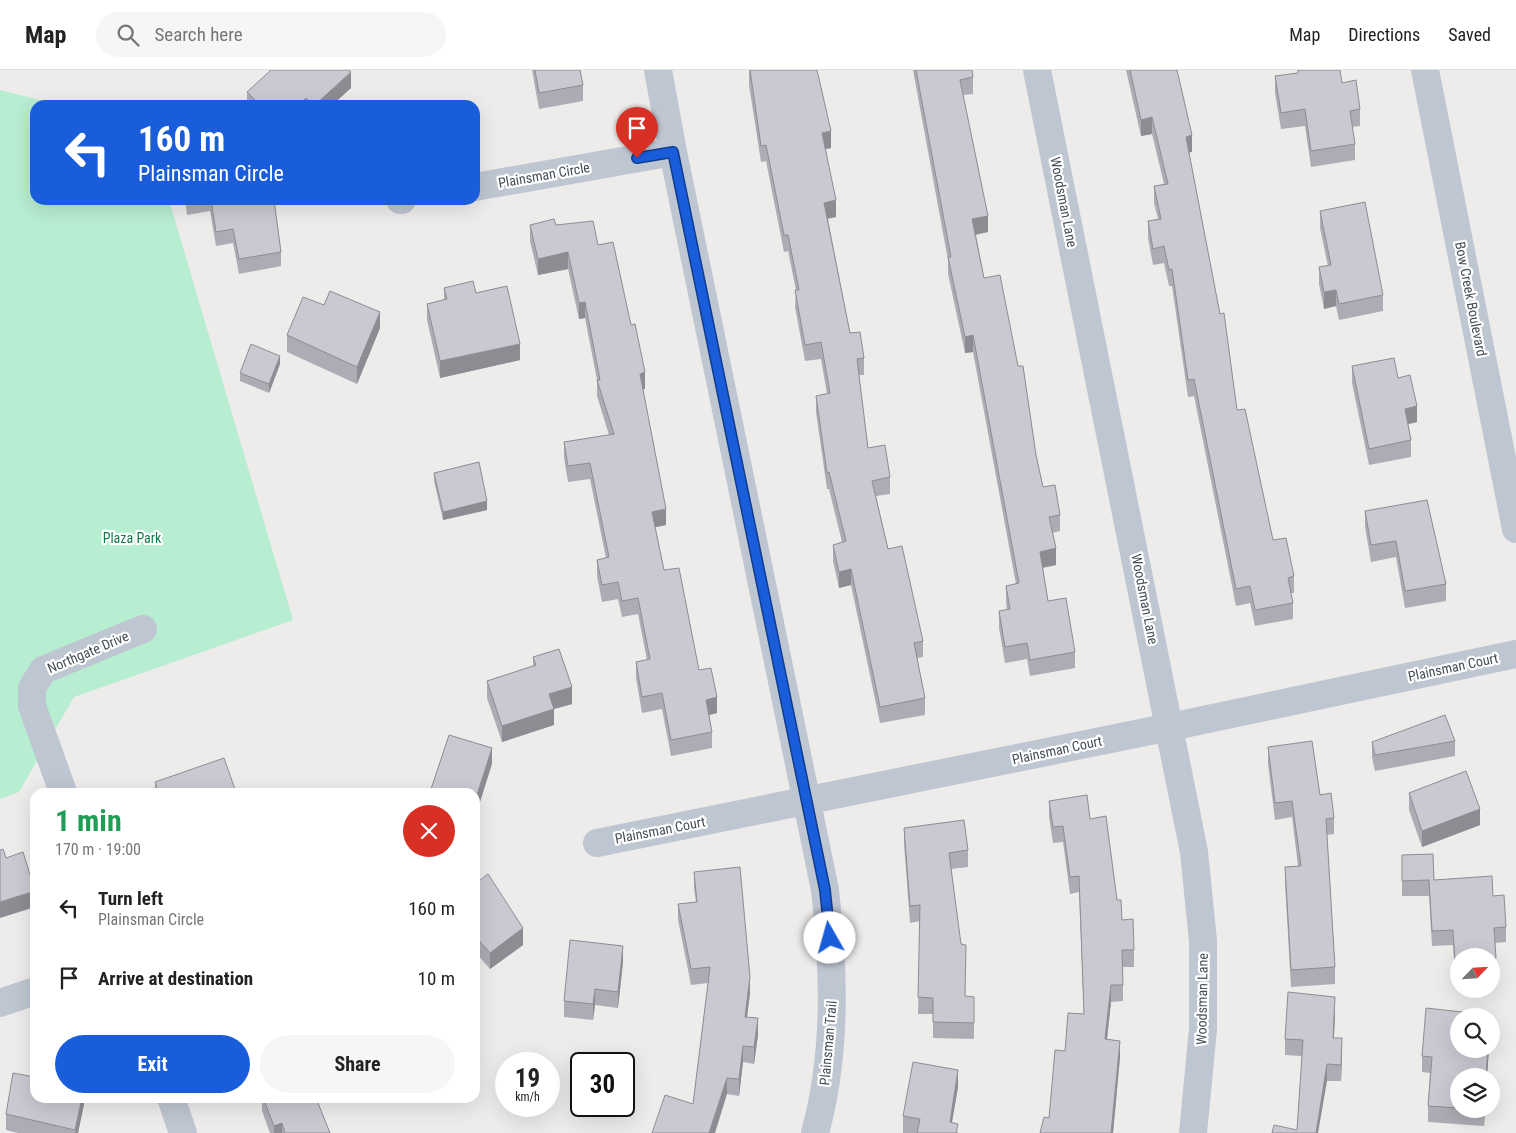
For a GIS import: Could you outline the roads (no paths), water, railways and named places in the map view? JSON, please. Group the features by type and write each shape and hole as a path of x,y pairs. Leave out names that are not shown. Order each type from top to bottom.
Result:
{"street":[{"name":"Plainsman Trail","path":"658,70 673,152 825,890 832,954 832,1032 821,1109 815,1133"},
{"name":"Woodsman Lane","path":"1037,70 1194,852 1203,941 1203,1029 1193,1133"},
{"name":"Bow Creek Boulevard","path":"1425,70 1516,529"},
{"name":"Plainsman Circle","path":"480,186 673,152"},
{"name":"Northgate Drive","path":"62,788 32,706 32,688 44,670 143,629"},
{"name":"Plainsman Court","path":"597,842 1170,727 1516,654"},
{"path":"0,1003 30,993"},
{"path":"173,1103 183,1133"}],"park label":[{"name":"Plaza Park","path":"132,538"}]}
